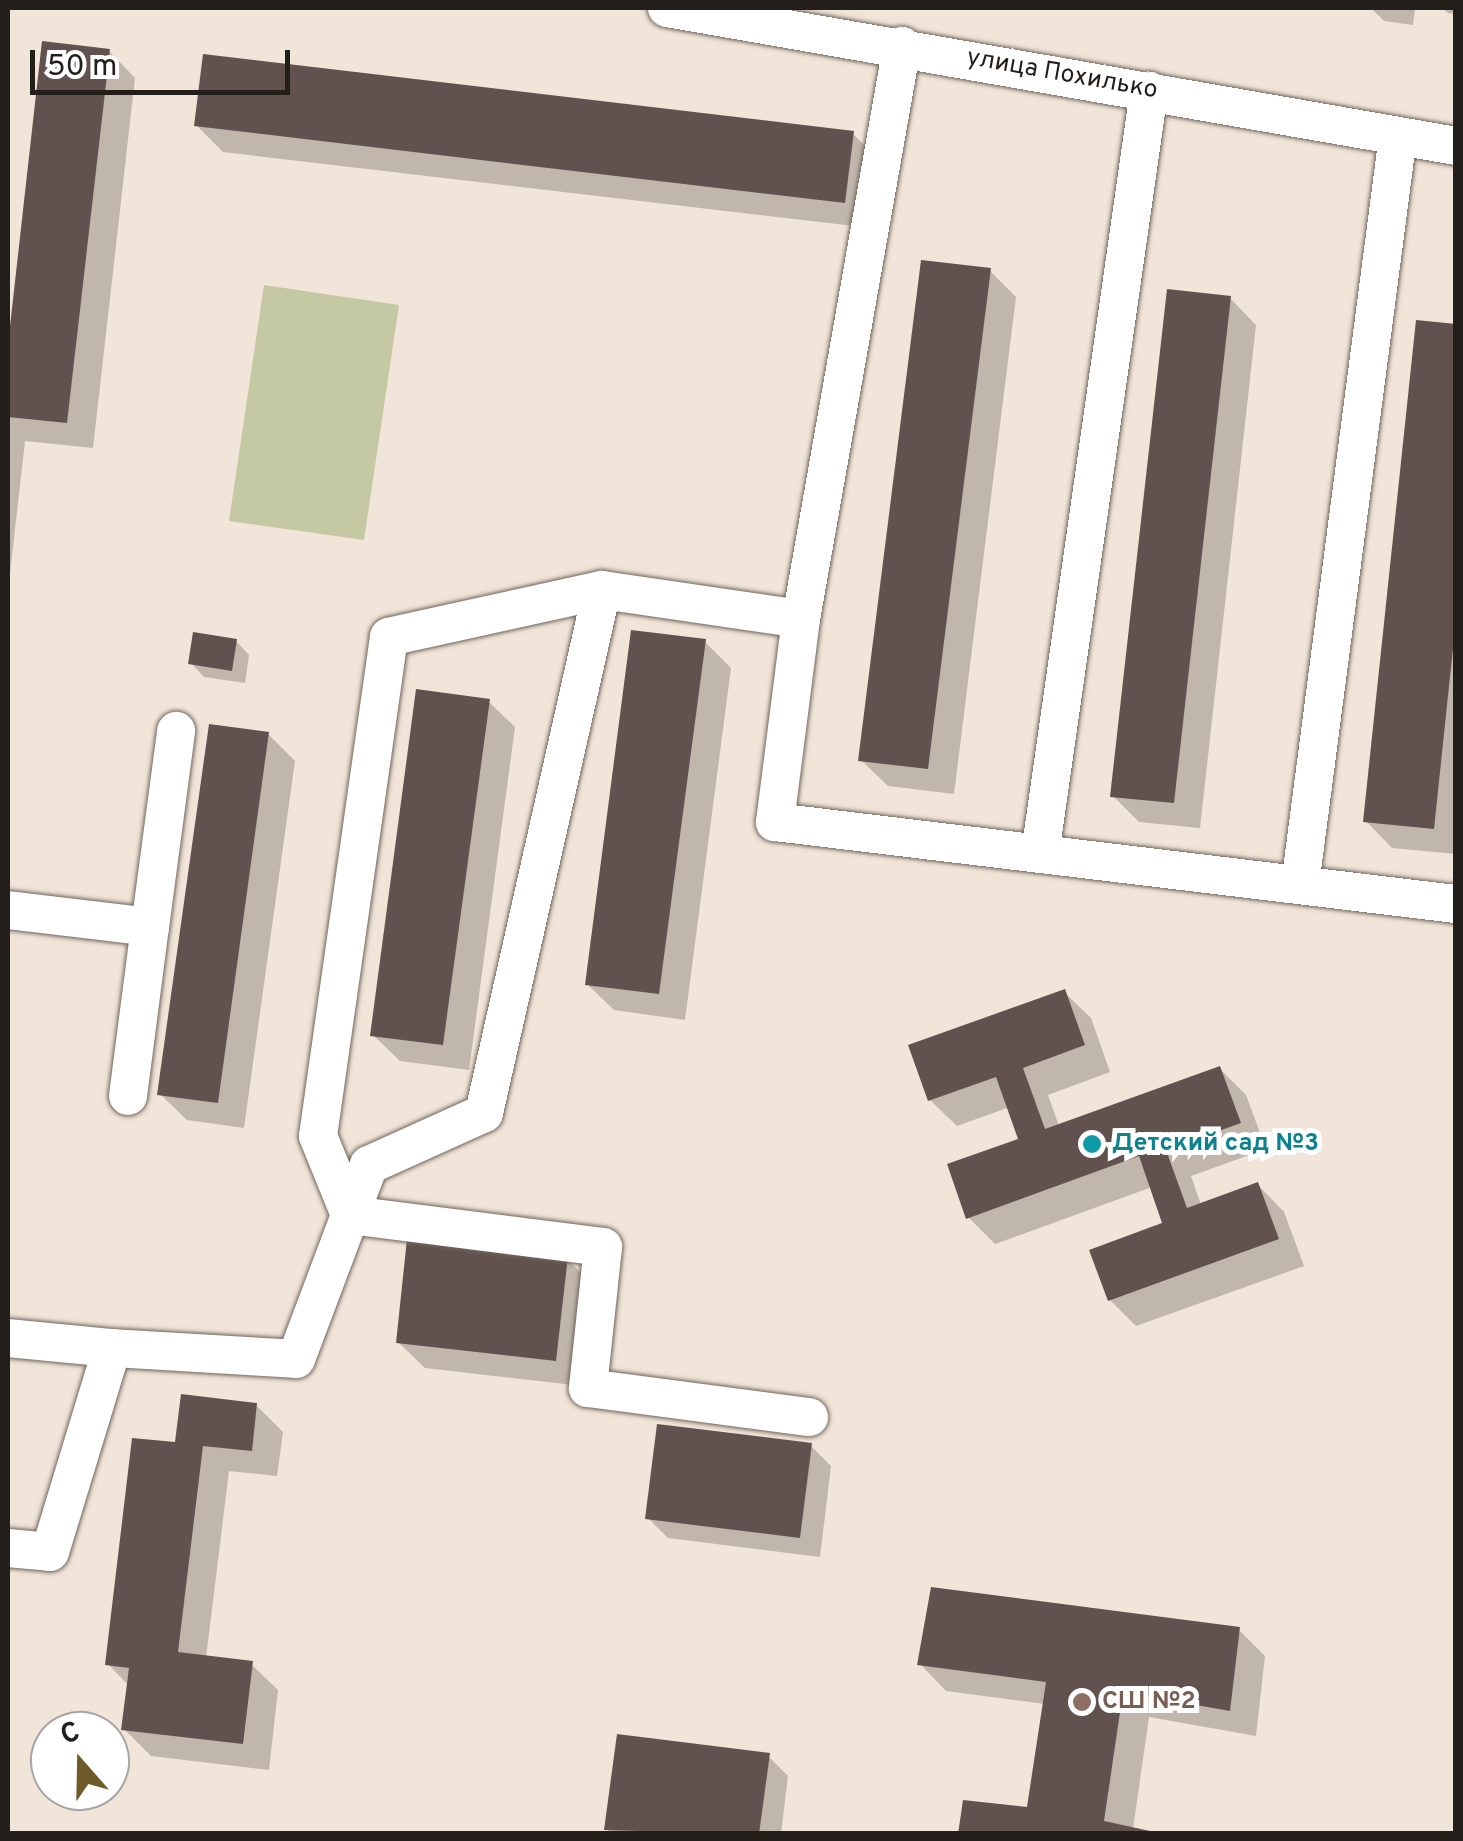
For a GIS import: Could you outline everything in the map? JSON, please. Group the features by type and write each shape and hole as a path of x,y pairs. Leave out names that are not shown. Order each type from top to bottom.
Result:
{"street":[{"name":"улица Похилько","path":"667,8 902,46 1456,146"},
{"path":"902,46 801,619 774,822 1456,904"},
{"path":"1040,854 1149,91"},
{"path":"1300,886 1398,136"},
{"path":"350,1216 318,1136 389,637 602,590 801,619"},
{"path":"8,1338 296,1359 369,1165 484,1113 602,590"},
{"path":"128,1096 176,731"},
{"path":"8,910 150,927"},
{"path":"350,1216 603,1247 588,1388 809,1418"},
{"path":"8,1548 50,1552 112,1348"}],"green space":[{"path":"264,285 399,305 364,540 229,521"}],"building":[{"path":"42,41 110,49 67,423 8,417 8,344"},
{"path":"203,54 854,131 845,203 194,126"},
{"path":"921,260 991,268 928,769 858,761"},
{"path":"1167,289 1231,296 1174,803 1110,797"},
{"path":"1416,320 1456,324 1456,620 1434,829 1363,822"},
{"path":"631,630 706,639 659,994 585,985"},
{"path":"193,632 237,639 232,671 188,664"},
{"path":"416,689 490,699 443,1045 370,1036"},
{"path":"209,724 269,732 218,1103 157,1095"},
{"name":"Детский сад №3","path":"1065,989 1085,1045 1023,1068 1045,1129 1220,1066 1241,1123 1166,1150 1187,1208 1258,1182 1279,1239 1108,1301 1089,1250 1162,1223 1139,1156 966,1219 947,1164 1018,1139 996,1077 928,1101 908,1045"},
{"path":"407,1239 568,1256 556,1361 396,1343"},
{"path":"181,1394 257,1403 252,1451 203,1446 178,1652 253,1661 243,1744 130,1731 130,1711 123,1711 129,1668 105,1665 132,1438 175,1442"},
{"path":"657,1424 812,1443 800,1538 645,1519"},
{"name":"СШ №2","path":"931,1587 1240,1627 1230,1711 1123,1692 1104,1821 1164,1834 958,1834 963,1800 1027,1807 1046,1682 917,1665"},
{"path":"617,1734 770,1753 759,1834 604,1830"}],"place":[{"name":"Детский сад №3","path":"1092,1144"},
{"name":"СШ №2","path":"1082,1702"}]}
